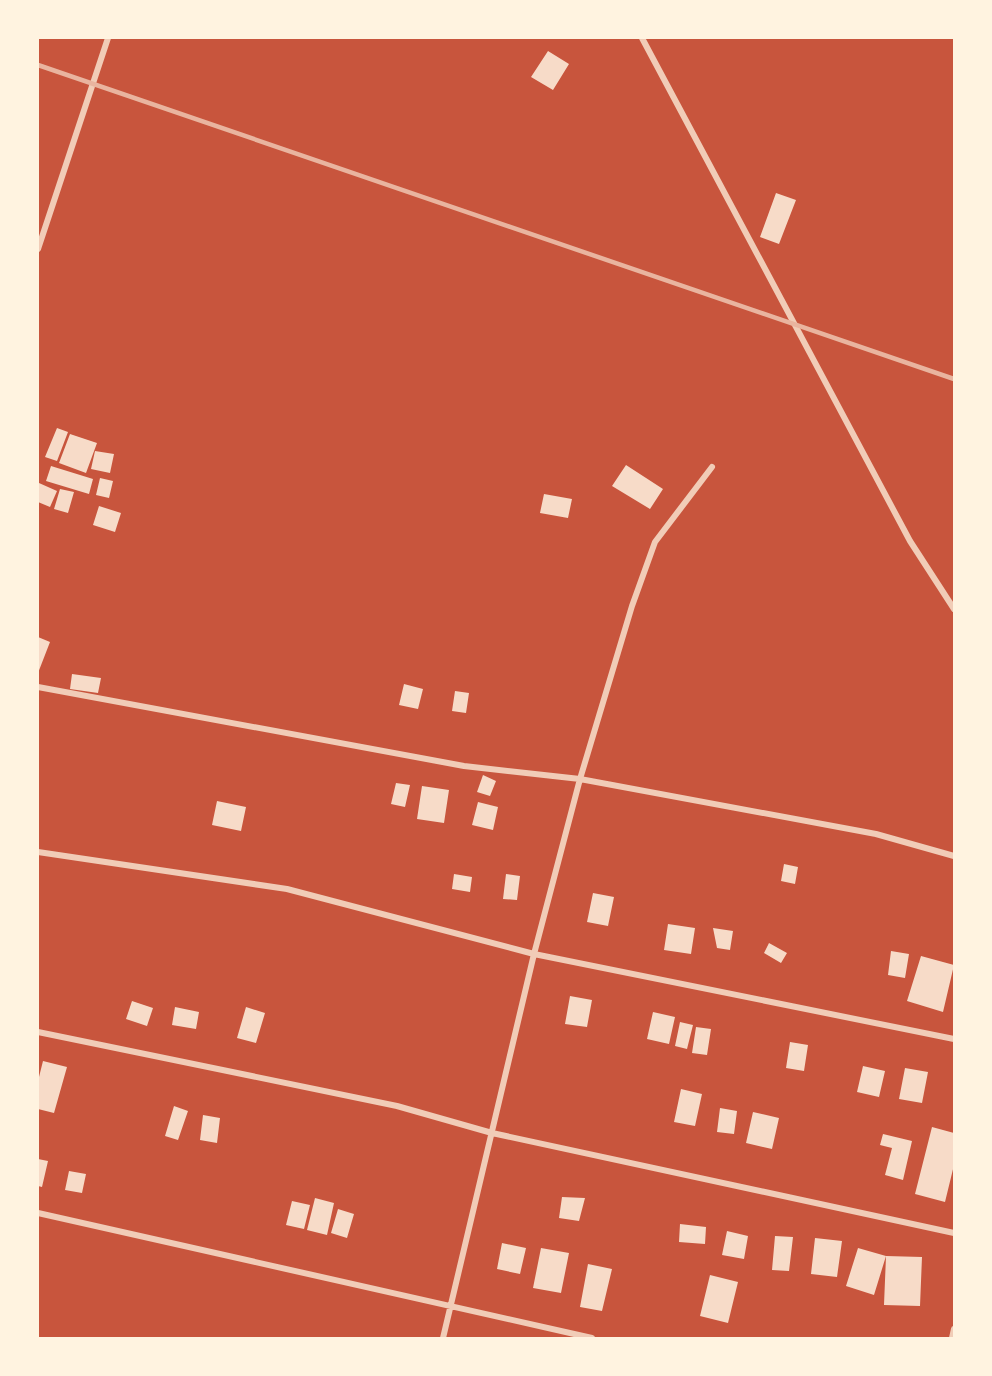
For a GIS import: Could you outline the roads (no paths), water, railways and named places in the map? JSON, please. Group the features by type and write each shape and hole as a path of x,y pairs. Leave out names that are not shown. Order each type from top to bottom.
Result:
{"street":[{"path":"38,249 108,38"},
{"path":"642,38 910,541 954,609"},
{"path":"443,1338 534,954 580,779 632,606 655,542 712,467"},
{"path":"38,687 464,766 580,779 876,834 954,856"},
{"path":"38,852 287,890 534,954 954,1039"},
{"path":"38,1032 274,1083 397,1106 492,1133 954,1233"},
{"path":"38,1213 592,1338"},
{"path":"952,1338 954,1329"}],"railway":[{"path":"38,65 954,379"}]}
